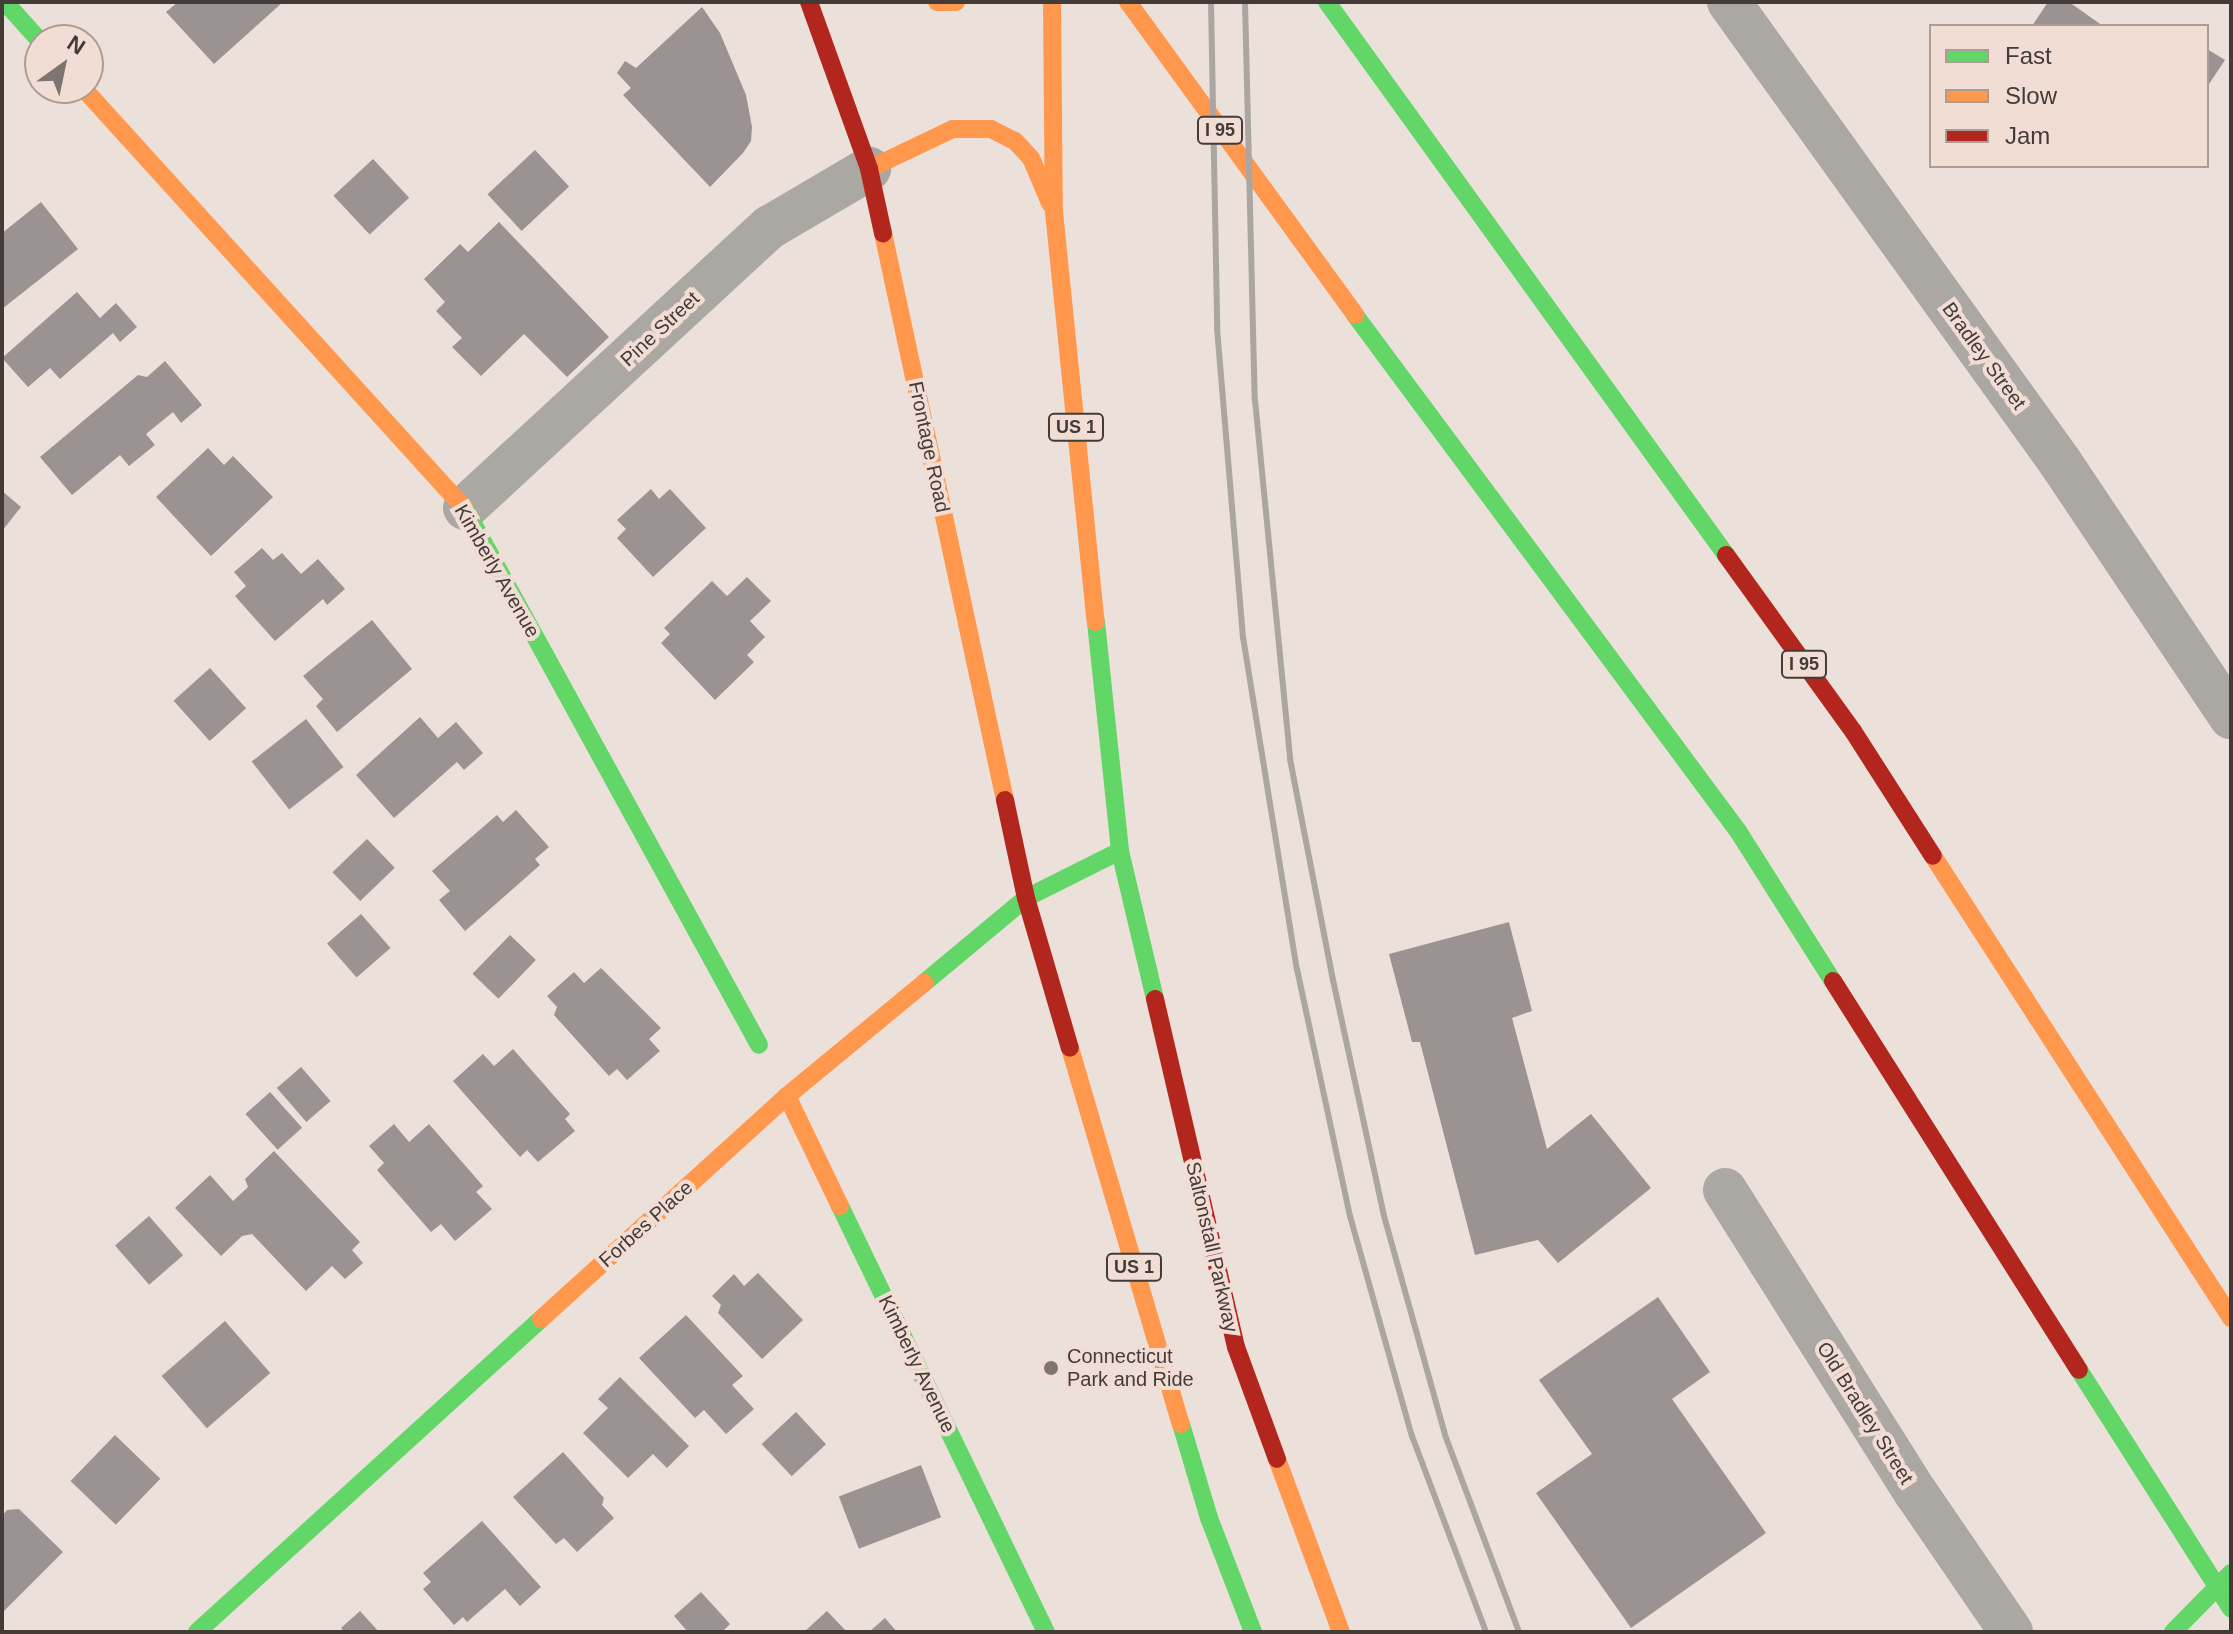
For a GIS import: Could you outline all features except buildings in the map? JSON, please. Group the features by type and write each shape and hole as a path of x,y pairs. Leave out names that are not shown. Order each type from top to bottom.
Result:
{"main road":[{"path":"5,2 25,24"},
{"name":"Frontage Road","path":"809,2 869,169 1026,898"},
{"path":"937,2 956,2"},
{"name":"US 1","path":"1052,2 1054,212 1120,851"},
{"name":"I 95","path":"1128,2 1313,258 1738,831 2231,1609"},
{"name":"I 95","path":"1327,2 1853,731 2231,1318"},
{"name":"Kimberly Avenue","path":"98,104 465,508 759,1045"},
{"path":"869,169 953,129 991,129 1015,141 1031,158 1054,212"},
{"name":"Forbes Place","path":"197,1632 787,1096 1026,898 1120,851"},
{"name":"Saltonstall Parkway","path":"1120,851 1236,1347 1341,1632"},
{"name":"US 1","path":"1026,898 1209,1518 1253,1632"},
{"name":"Kimberly Avenue","path":"787,1096 1046,1632"},
{"path":"2173,1632 2231,1573"}],"street":[{"name":"Bradley Street","path":"1729,2 2060,462 2231,717"},
{"name":"Pine Street","path":"465,508 770,227 869,169"},
{"name":"Old Bradley Street","path":"1725,1190 1916,1493 2011,1632"}],"railway":[{"path":"1211,2 1217,328 1243,637 1297,969 1350,1216 1412,1436 1486,1632"},
{"path":"1245,2 1255,400 1290,759 1333,980 1384,1216 1445,1435 1519,1632"}],"traffic: fast":[{"path":"5,2 25,24"},
{"path":"1327,2 1726,555"},
{"path":"1355,315 1738,831 1833,981"},
{"path":"465,509 759,1045"},
{"path":"1096,622 1120,851 1155,999"},
{"path":"924,983 1026,898 1120,851"},
{"path":"840,1206 1046,1632"},
{"path":"197,1632 541,1319"},
{"path":"2079,1370 2231,1609"},
{"path":"1181,1424 1209,1518 1253,1632"},
{"path":"2173,1632 2231,1573"}],"traffic: slow":[{"path":"937,2 956,2"},
{"path":"1052,2 1054,212 1096,622"},
{"path":"1128,2 1355,315"},
{"path":"98,104 465,509"},
{"path":"869,169 953,129 991,129 1015,141 1031,158 1050,203"},
{"path":"883,233 1005,800"},
{"path":"1933,856 2231,1318"},
{"path":"840,1206 787,1096 924,983"},
{"path":"1070,1048 1181,1424"},
{"path":"541,1319 787,1096"},
{"path":"1277,1459 1341,1632"}],"traffic: jam":[{"path":"809,2 869,169 883,233"},
{"path":"1726,555 1853,731 1933,856"},
{"path":"1005,800 1026,898 1070,1048"},
{"path":"1833,981 2079,1370"},
{"path":"1155,999 1236,1347 1277,1459"}],"place":[{"name":"Connecticut Park and Ride","path":"1051,1368"}]}
